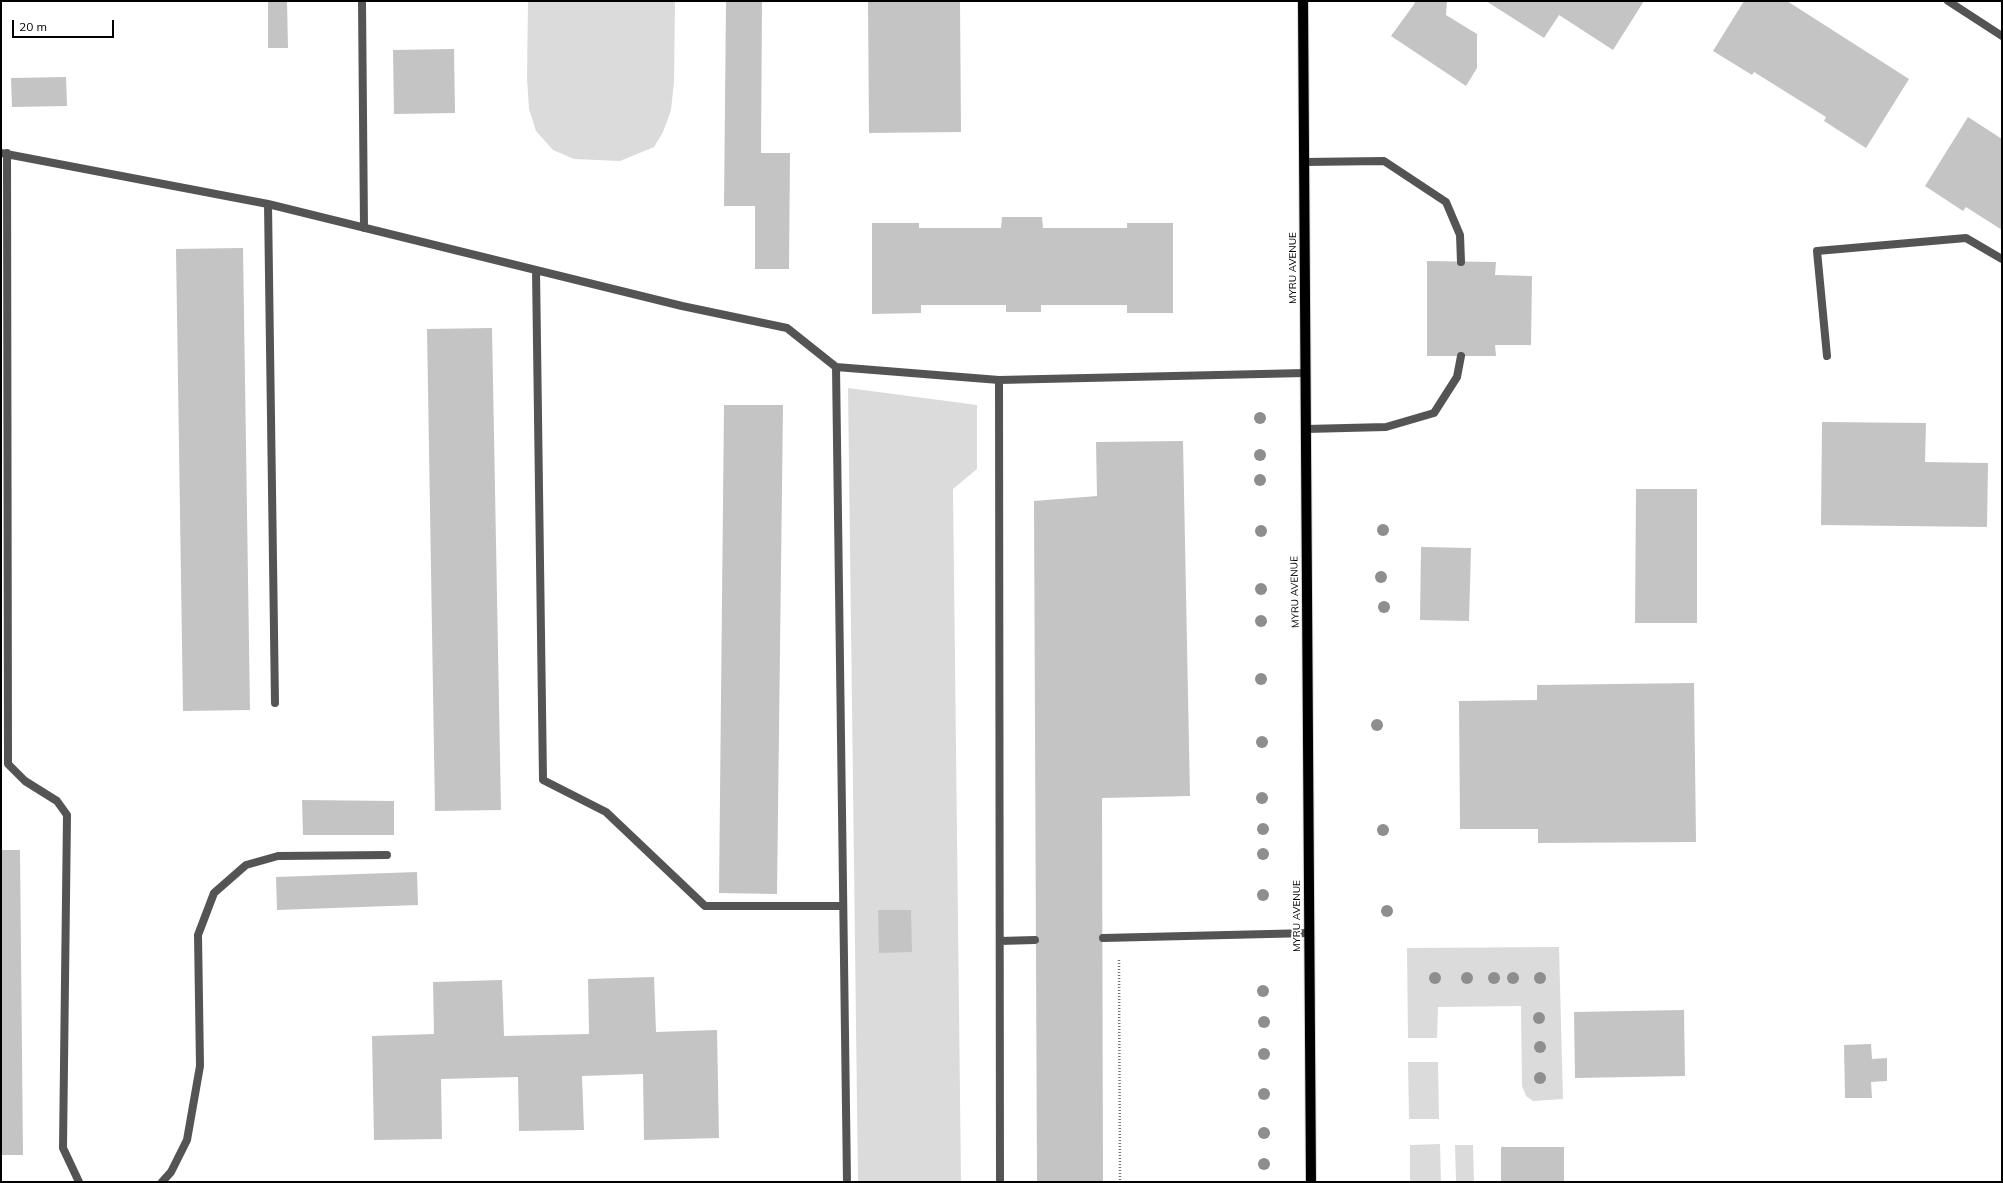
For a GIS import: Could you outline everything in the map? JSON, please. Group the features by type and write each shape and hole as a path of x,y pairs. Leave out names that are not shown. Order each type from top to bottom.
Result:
{"main road":[{"name":"MYRU AVENUE","path":"1303,1 1311,1182"}],"street":[{"path":"362,1 364,228"},
{"path":"1948,1 2002,36"},
{"path":"79,1182 63,1148 66,815 57,801 26,781 8,764 4,153 268,204 682,306 787,328 836,367 999,380 1305,373"},
{"path":"1304,162 1384,161 1446,202 1460,235 1461,262"},
{"path":"268,204 275,703"},
{"path":"1827,356 1817,251 1966,238 2002,259"},
{"path":"536,270 543,780 606,812 705,906 842,906"},
{"path":"1306,429 1386,427 1434,414 1457,377 1461,356"},
{"path":"836,367 842,906 847,1182"},
{"path":"999,380 1000,1182"},
{"path":"162,1182 171,1172 187,1140 191,1118 200,1066 198,935 214,894 246,865 278,856 388,855"},
{"path":"1103,938 1310,933"},
{"path":"1000,941 1035,940"}],"path":[{"path":"1119,938 1120,1182"}],"shaded area":[{"path":"528,1 675,1 674,82 671,110 663,132 654,147 620,161 574,159 553,150 536,131 529,109 527,78"},
{"path":"848,388 977,405 977,469 953,489 961,1182 858,1182"},
{"path":"1559,947 1563,1099 1533,1101 1526,1096 1522,1086 1521,1006 1438,1007 1437,1038 1408,1038 1407,948"},
{"path":"1408,1062 1438,1062 1439,1119 1409,1119"},
{"path":"1440,1144 1441,1182 1410,1182 1410,1145"},
{"path":"1455,1145 1473,1145 1474,1182 1456,1182"}],"building":[{"path":"268,1 287,1 288,48 268,48"},
{"path":"726,1 762,1 761,153 790,153 789,269 755,269 755,206 724,206"},
{"path":"868,1 960,1 961,132 869,133"},
{"path":"1413,1 1447,1 1446,15 1477,34 1477,68 1466,86 1391,36 1415,3"},
{"path":"1486,1 1644,1 1613,50 1559,15 1544,38"},
{"path":"1744,1 1787,1 1909,79 1866,148 1824,121 1826,117 1754,72 1752,75 1713,51"},
{"path":"454,49 455,113 394,114 393,50"},
{"path":"66,77 67,106 12,107 11,78"},
{"path":"1968,117 2002,139 2002,230 1966,207 1963,211 1925,186"},
{"path":"1002,217 1042,217 1043,228 1127,228 1127,223 1173,223 1173,313 1127,313 1127,305 1041,305 1041,312 1006,312 1006,305 921,305 921,313 872,314 872,223 919,223 919,228 1001,228"},
{"path":"243,248 250,710 183,711 176,249"},
{"path":"1427,261 1496,262 1495,275 1532,276 1531,345 1495,345 1496,356 1427,356"},
{"path":"492,328 501,810 435,811 427,329"},
{"path":"724,405 783,405 777,894 719,893"},
{"path":"1822,422 1926,423 1925,462 1988,463 1987,527 1821,525"},
{"path":"1183,441 1190,796 1102,798 1103,1182 1037,1182 1034,501 1097,496 1096,442"},
{"path":"1636,489 1697,489 1697,623 1635,623"},
{"path":"1421,547 1471,548 1469,621 1420,620"},
{"path":"1694,683 1696,842 1538,843 1538,829 1460,829 1459,701 1537,700 1537,685"},
{"path":"302,800 394,801 394,835 303,835"},
{"path":"1,850 20,850 23,1155 1,1155"},
{"path":"417,872 418,905 277,910 276,877"},
{"path":"878,910 911,910 912,952 879,953"},
{"path":"654,977 656,1032 717,1030 719,1138 644,1140 643,1074 582,1076 584,1130 519,1131 518,1077 441,1079 442,1139 374,1140 372,1036 434,1034 433,982 502,980 504,1036 589,1034 588,979"},
{"path":"1684,1010 1685,1076 1575,1078 1574,1012"},
{"path":"1871,1044 1872,1059 1887,1058 1887,1081 1871,1082 1872,1098 1845,1098 1844,1045"},
{"path":"1501,1147 1564,1147 1564,1182 1501,1182"}]}
